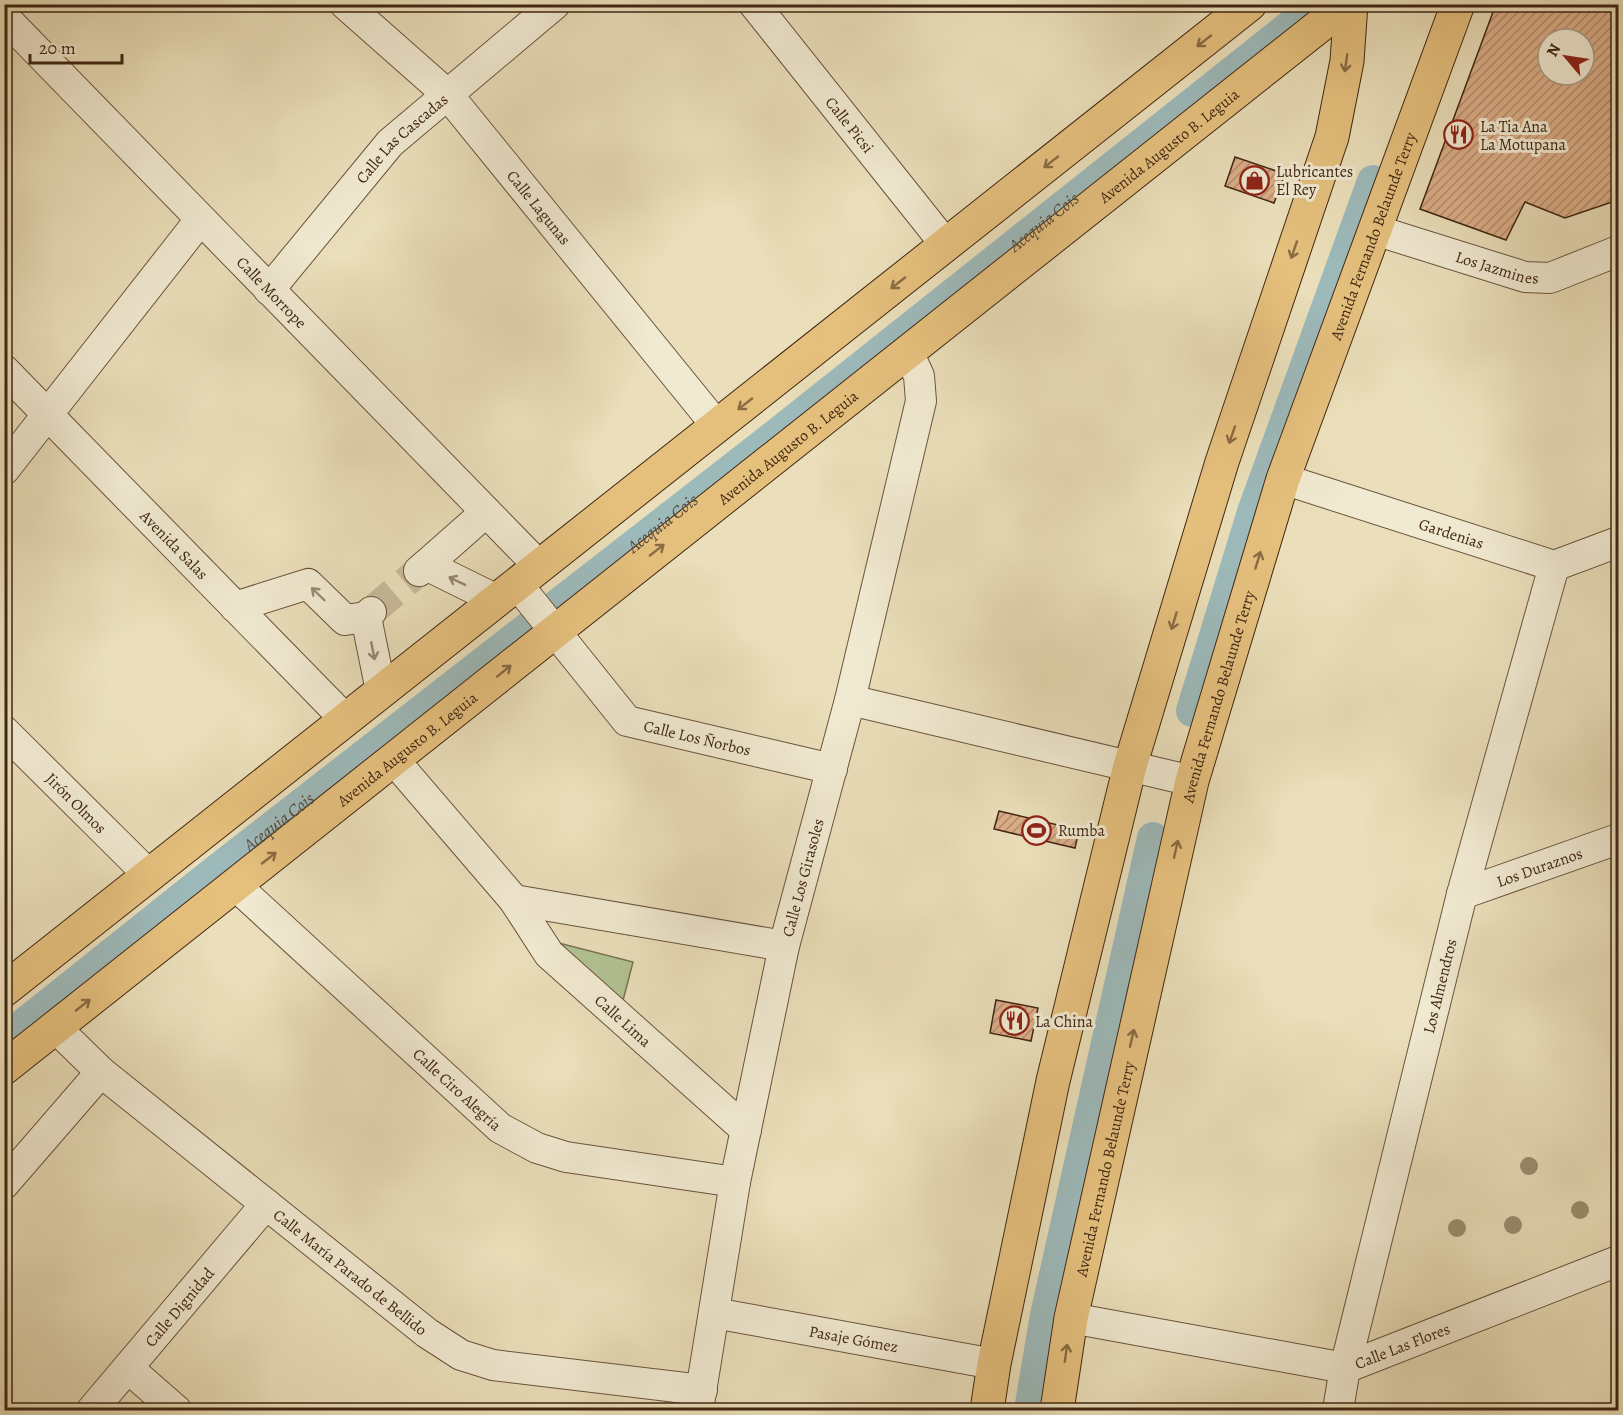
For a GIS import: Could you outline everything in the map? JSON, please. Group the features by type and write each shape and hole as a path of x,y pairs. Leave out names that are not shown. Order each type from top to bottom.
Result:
{"main road":[{"path":"4,990 1250,4"},
{"path":"987,1410 994,1364 1053,1081 1130,766 1222,462 1332,137 1347,61 1349,4"},
{"name":"Avenida Augusto B. Leguia","path":"4,1068 555,628 1349,4"},
{"name":"Avenida Fernando Belaunde Terry","path":"1057,1410 1071,1318 1191,781 1283,479 1458,4"}],"street":[{"name":"Calle Lagunas","path":"345,4 448,95 717,426"},
{"name":"Calle Las Cascadas","path":"269,290 390,143 555,4"},
{"name":"Calle Picsi","path":"768,9 946,245"},
{"name":"Calle Morrope","path":"4,17 486,512 518,584"},
{"path":"4,470 200,220"},
{"name":"Los Jazmines","path":"1375,230 1525,277 1550,278 1618,251"},
{"name":"Calle Los Girasoles","path":"700,1400 735,1182 784,946 850,700 921,401 919,376 908,352"},
{"name":"Avenida Salas","path":"4,370 345,719"},
{"name":"Gardenias","path":"1283,479 1554,566"},
{"path":"486,512 422,568 518,584"},
{"path":"1554,566 1618,543"},
{"name":"Los Almendros","path":"1338,1410 1345,1368 1462,894 1554,566"},
{"path":"235,607 308,584 345,620 369,614 381,691"},
{"name":"Calle Los Ñorbos","path":"518,584 627,721 832,769"},
{"path":"850,700 1191,781"},
{"name":"Jirón Olmos","path":"4,731 149,875"},
{"name":"Calle Lima","path":"393,759 514,900 549,954 746,1130"},
{"name":"Los Duraznos","path":"1462,894 1618,839"},
{"name":"Calle Ciro Alegría","path":"235,885 500,1128 537,1148 566,1158 735,1182"},
{"path":"514,900 784,946"},
{"name":"Calle María Parado de Bellido","path":"55,1027 101,1072 427,1333 461,1355 493,1365 700,1400"},
{"path":"4,1184 101,1072"},
{"name":"Calle Dignidad","path":"92,1410 266,1204"},
{"name":"Calle Las Flores","path":"1071,1318 1345,1368 1618,1261"},
{"name":"Pasaje Gómez","path":"714,1313 994,1364"},
{"path":"128,1368 176,1410"}],"green space":[{"path":"547,940 633,962 620,1012"}],"building":[{"path":"1496,4 1618,4 1618,200 1565,218 1525,202 1506,240 1420,209"},
{"name":"Lubricantes El Rey","path":"1235,157 1285,174 1274,203 1225,186"},
{"name":"Rumba","path":"999,811 1079,830 1075,848 994,829"},
{"name":"La China","path":"996,1000 1038,1008 1031,1041 990,1033"}],"waterway":[{"name":"Acequia Cois","path":"4,1040 212,874 776,435 1318,4"},
{"path":"1192,711 1253,512 1373,181"},
{"path":"1030,1410 1046,1315 1153,838"}],"tunnel":[{"path":"371,612 419,571"}],"place":[{"name":"La Tia Ana La Motupana","path":"1459,135"},
{"name":"Lubricantes El Rey","path":"1255,180"},
{"name":"Rumba","path":"1037,830"},
{"name":"La China","path":"1014,1021"}]}
